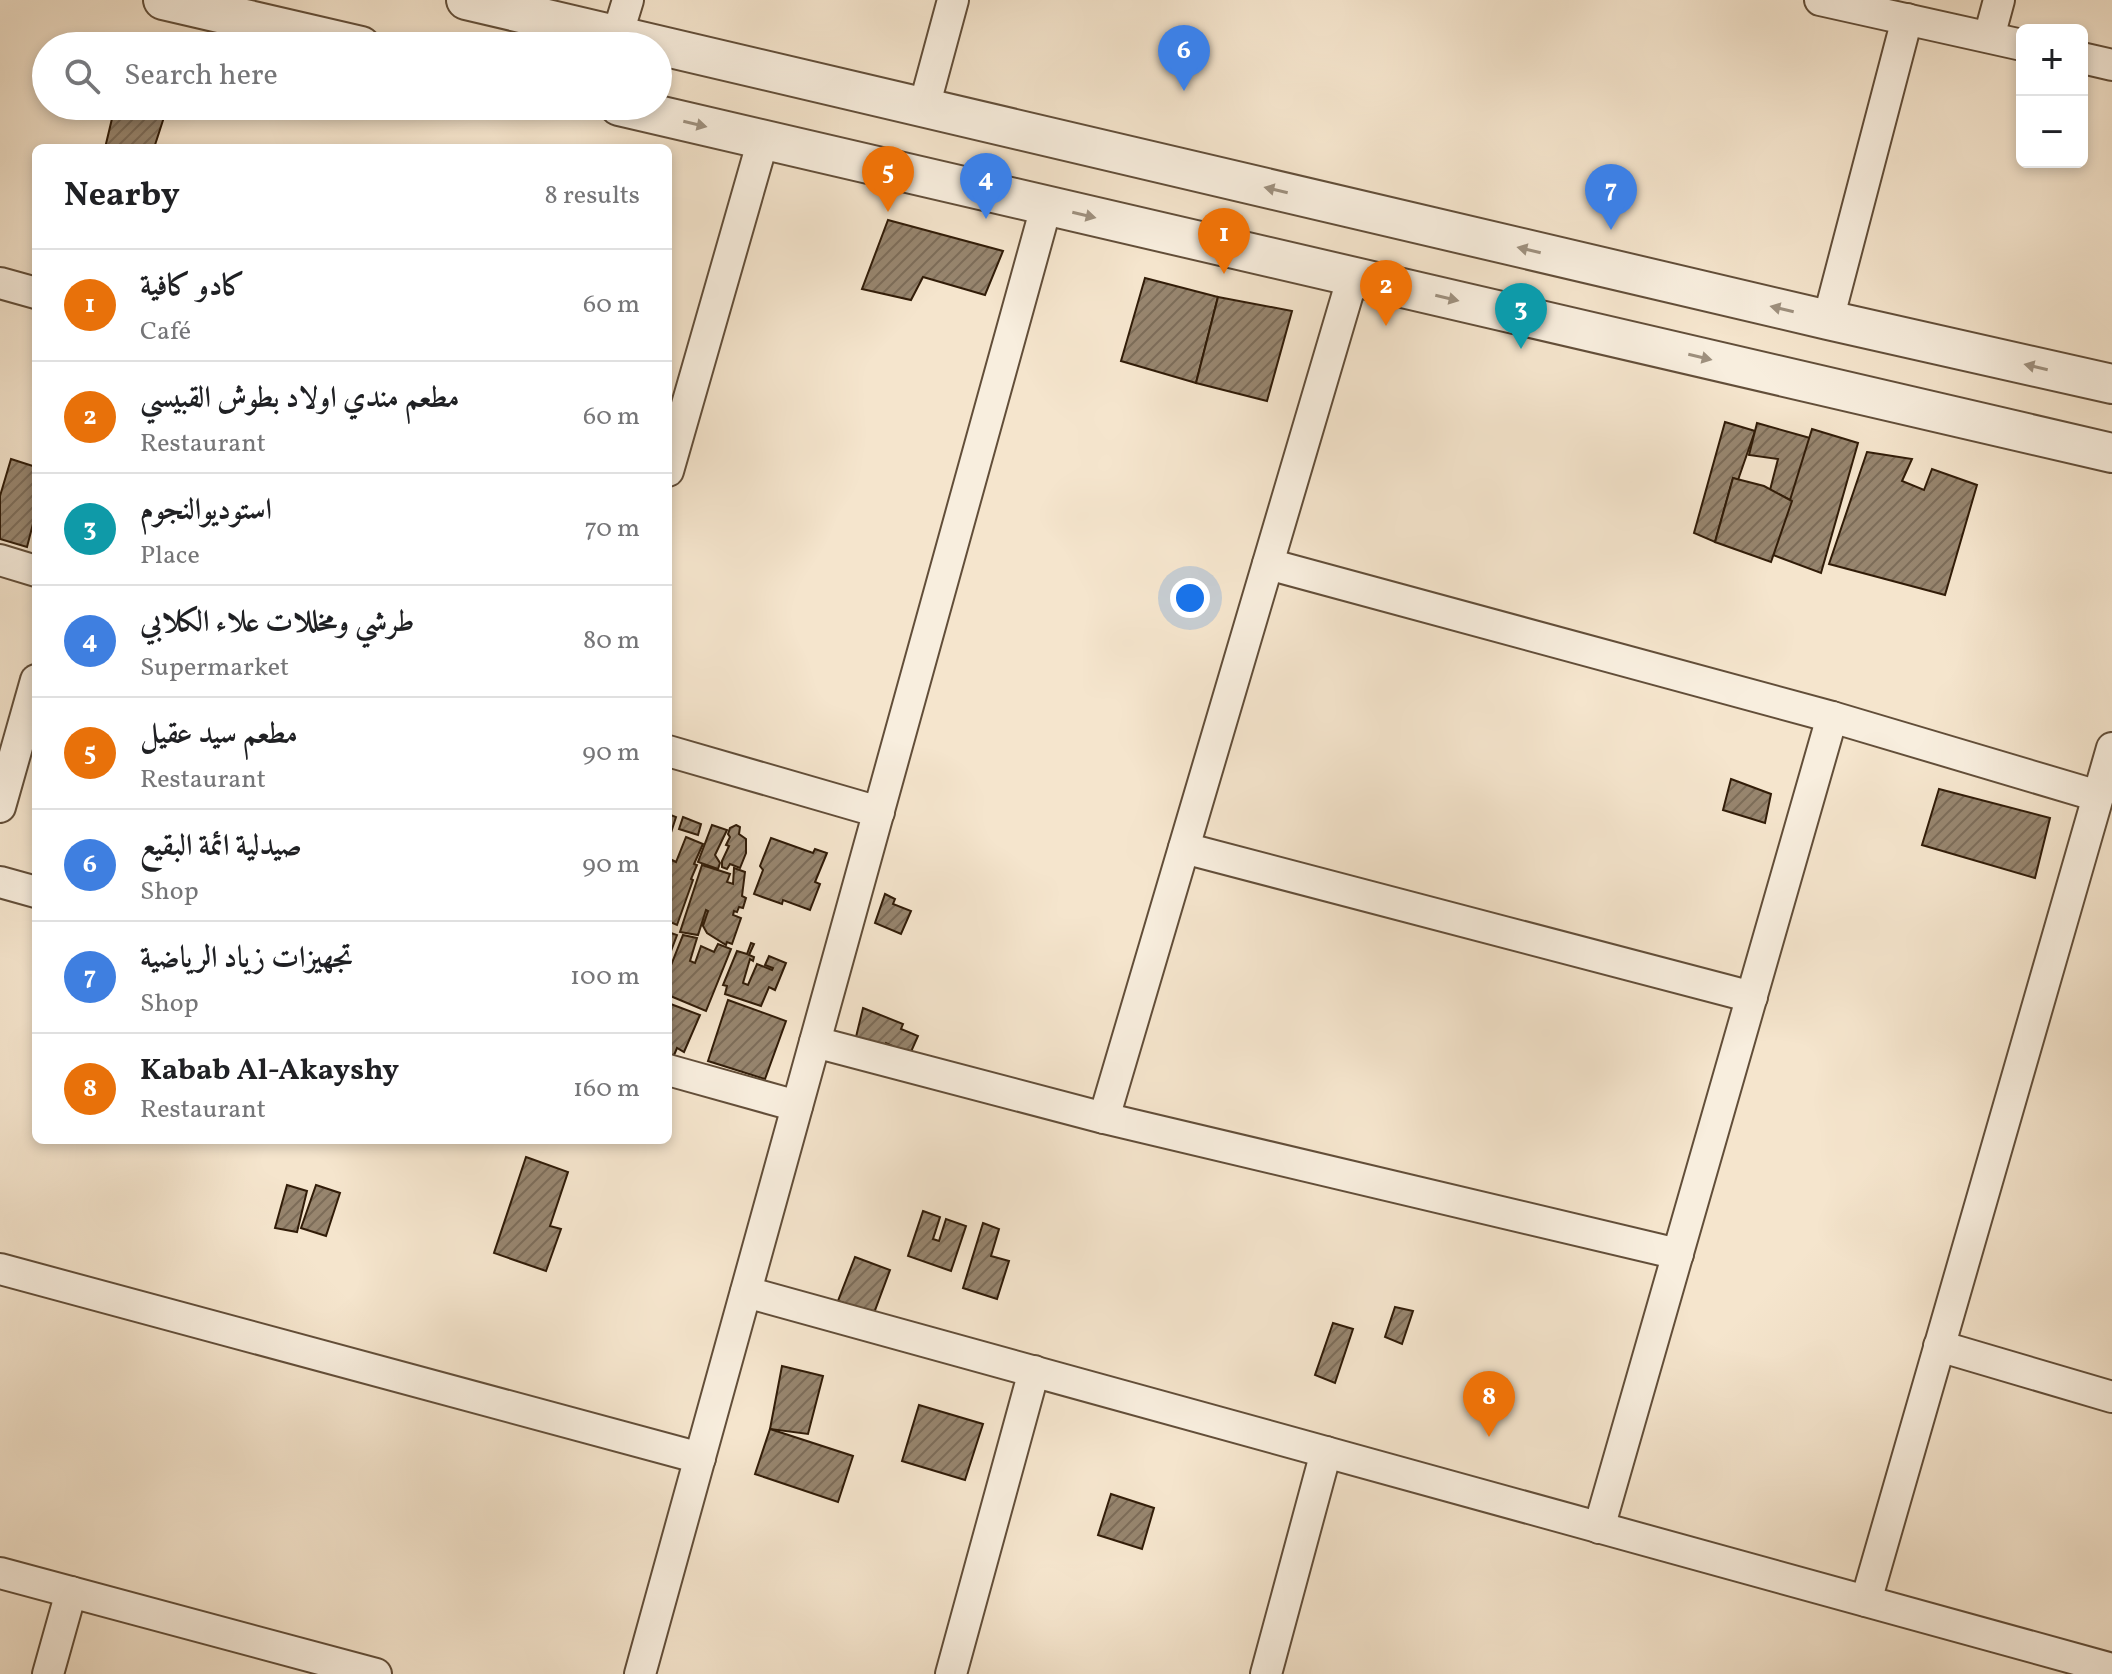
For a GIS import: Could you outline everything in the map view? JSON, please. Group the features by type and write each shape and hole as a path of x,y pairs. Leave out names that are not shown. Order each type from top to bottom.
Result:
{"street":[{"path":"163,0 301,17 332,32"},
{"path":"466,0 622,18 670,32"},
{"path":"924,107 953,0"},
{"path":"1820,0 2016,44"},
{"path":"1989,37 1999,0"},
{"path":"1828,320 1907,19"},
{"path":"672,33 924,107 2112,384"},
{"path":"2088,59 2112,65"},
{"path":"672,119 2112,453"},
{"path":"672,456 763,140"},
{"path":"640,1674 1046,207"},
{"path":"1104,1118 1353,276"},
{"path":"0,283 32,292"},
{"path":"0,560 32,570"},
{"path":"1268,564 1832,717 2098,796"},
{"path":"0,807 32,694"},
{"path":"1599,1528 1832,717"},
{"path":"1866,1601 2112,748"},
{"path":"672,752 879,812"},
{"path":"1184,848 1752,997"},
{"path":"0,882 32,891"},
{"path":"815,1042 1104,1118 1678,1254"},
{"path":"672,1071 797,1106"},
{"path":"0,1269 700,1458"},
{"path":"746,1292 2112,1669"},
{"path":"1939,1346 2112,1397"},
{"path":"951,1674 1034,1371"},
{"path":"1266,1674 1326,1452"},
{"path":"0,1573 337,1669 376,1674"},
{"path":"48,1674 71,1592"}],"building":[{"path":"112,120 163,120 155,144 106,144"},
{"path":"888,220 1003,251 985,295 923,277 911,300 862,289"},
{"path":"1145,278 1218,297 1196,383 1121,361"},
{"path":"1218,297 1292,311 1267,401 1196,383"},
{"path":"1725,422 1755,431 1738,480 1733,478 1715,542 1694,533"},
{"path":"1757,423 1810,438 1792,501 1770,490 1778,459 1749,455"},
{"path":"1812,429 1858,443 1821,573 1773,555"},
{"path":"1867,452 1912,459 1902,481 1924,490 1932,469 1977,485 1945,595 1829,564"},
{"path":"11,459 32,466 32,528 27,547 0,539 0,496"},
{"path":"1733,478 1764,486 1792,501 1771,562 1715,542"},
{"path":"1731,779 1771,794 1765,823 1723,810"},
{"path":"1939,789 2050,818 2035,878 1922,845"},
{"path":"683,817 701,824 698,835 679,829"},
{"path":"712,825 727,830 715,855 720,863 718,869 698,862"},
{"path":"740,827 739,834 746,839 746,853 740,868 730,864 727,869 722,867 722,861 729,846 726,845 730,828"},
{"path":"686,837 703,844 694,864 697,865 693,880 677,925 672,923 672,860 676,862"},
{"path":"771,838 813,853 815,849 827,853 815,882 820,884 810,910 754,894"},
{"path":"702,865 730,874 727,882 733,884 734,868 745,872 742,896 746,898 743,908 734,911 733,915 741,918 732,944 727,942 726,945 707,933 703,926 706,910 698,935 680,932"},
{"path":"885,894 895,899 893,904 911,911 901,934 875,923"},
{"path":"683,935 697,938 690,961 695,963 701,946 714,952 718,944 731,949 706,1011 672,997 672,963"},
{"path":"751,943 754,944 749,955 754,957 753,961 750,959 743,983 748,985 757,964 772,970 765,965 769,956 786,963 775,990 769,987 761,1006 725,994 727,986 723,985 737,951 747,954"},
{"path":"728,1000 786,1021 765,1079 708,1061"},
{"path":"672,1004 700,1015 684,1052 677,1048 672,1060"},
{"path":"863,1008 903,1024 901,1029 918,1036 910,1054 886,1043 884,1048 856,1037"},
{"path":"526,1157 568,1172 550,1226 561,1229 546,1271 494,1253"},
{"path":"287,1185 307,1191 297,1232 275,1228"},
{"path":"316,1185 340,1193 326,1236 301,1228"},
{"path":"923,1211 940,1217 933,1239 939,1241 946,1219 966,1226 951,1271 908,1256"},
{"path":"983,1223 999,1229 991,1256 1009,1261 997,1299 963,1288"},
{"path":"855,1257 890,1270 874,1313 838,1301"},
{"path":"1395,1307 1413,1311 1402,1344 1385,1337"},
{"path":"1333,1323 1353,1329 1335,1383 1315,1375"},
{"path":"782,1366 823,1376 808,1434 770,1429"},
{"path":"919,1405 983,1424 965,1480 902,1461"},
{"path":"770,1429 853,1456 838,1502 755,1474"},
{"path":"1111,1494 1154,1508 1142,1549 1098,1535"}],"place":[{"name":"صيدلية ائمة البقيع","path":"1184,91"},
{"name":"مطعم سيد عقيل","path":"888,212"},
{"name":"طرشي ومخللات علاء الكلابي","path":"986,219"},
{"name":"تجهيزات زياد الرياضية","path":"1611,230"},
{"name":"كادو كافية","path":"1224,274"},
{"name":"مطعم مندي اولاد بطوش القبيسي","path":"1386,326"},
{"name":"استوديوالنجوم","path":"1521,349"},
{"name":"Kabab Al-Akayshy","path":"1489,1437"}]}
